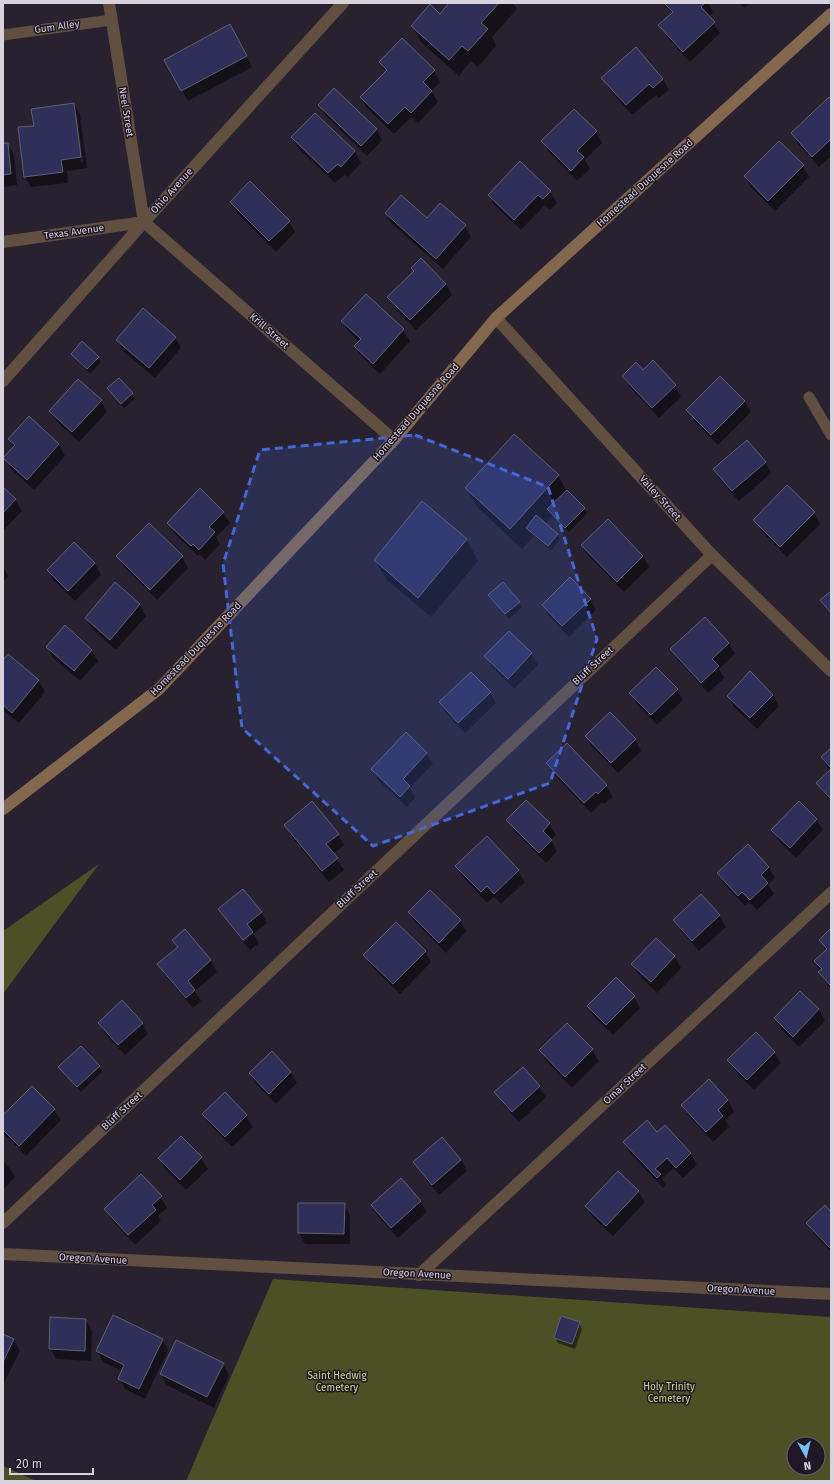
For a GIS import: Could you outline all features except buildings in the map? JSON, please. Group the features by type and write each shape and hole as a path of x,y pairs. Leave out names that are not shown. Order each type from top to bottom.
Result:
{"street":[{"name":"Neel Street","path":"109,3 144,222"},
{"name":"Ohio Avenue","path":"3,381 144,222 343,3"},
{"name":"Homestead Duquesne Road","path":"3,809 160,689 394,440 496,318 831,14"},
{"name":"Texas Avenue","path":"3,242 144,222"},
{"name":"Krill Street","path":"144,222 394,440"},
{"name":"Valley Street","path":"496,318 712,554 831,671"},
{"name":"Bluff Street","path":"3,1223 712,554"},
{"name":"Omar Street","path":"419,1275 831,893"},
{"name":"Oregon Avenue","path":"3,1254 831,1294"}],"lane":[{"name":"Gum Alley","path":"3,35 111,20"},
{"path":"809,397 831,436"}],"highlighted area":[{"path":"415,435 548,487 597,639 550,783 373,846 242,728 223,564 260,450"}],"green space":[{"path":"99,864 3,994 3,931"},
{"name":"Saint Hedwig Cemetery","path":"273,1279 831,1317 831,1481 186,1481"},
{"path":"3,1466 36,1481 3,1481"}],"park label":[{"name":"Holy Trinity Cemetery","path":"669,1392"}]}
